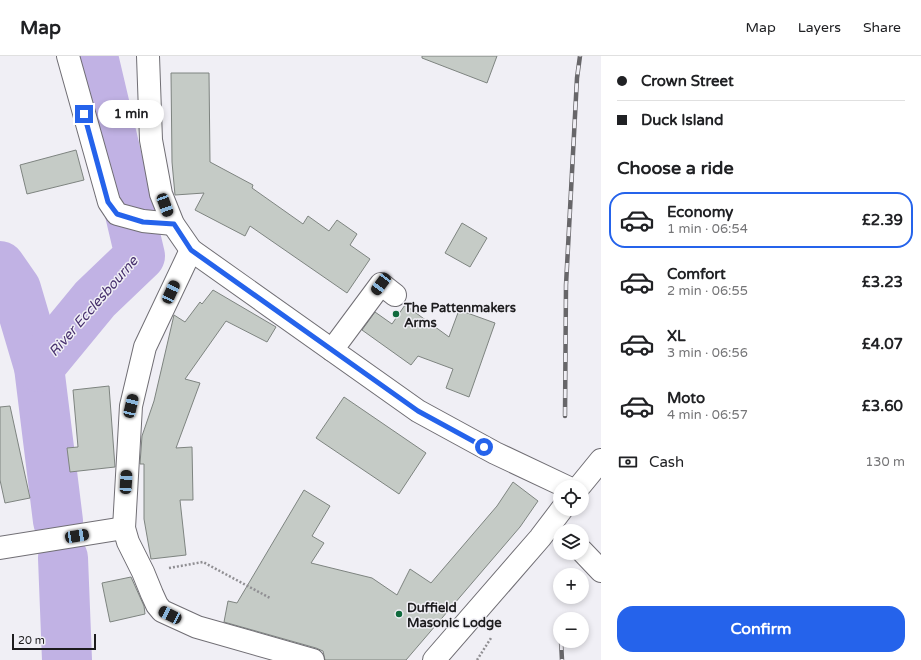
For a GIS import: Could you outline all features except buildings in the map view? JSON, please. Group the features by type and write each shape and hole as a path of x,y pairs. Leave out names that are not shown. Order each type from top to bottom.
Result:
{"street":[{"path":"68,56 108,202 117,214 143,222 174,224"},
{"path":"148,56 151,140 161,194 174,224 191,250 418,411 495,453 553,480"},
{"path":"191,250 145,347 131,406 124,528 128,542 143,572 156,605 166,613 197,627 313,660"},
{"path":"332,350 381,284 395,295"},
{"path":"585,480 601,460"},
{"path":"434,660 540,538 560,520"},
{"path":"0,548 124,528"},
{"path":"589,558 601,570"}],"path":[{"path":"143,572 203,562 270,598"},
{"path":"477,660 491,638"}],"waterway":[{"name":"River Ecclesbourne","path":"39,367 95,299 140,256 93,56"},
{"name":"River Ecclesbourne","path":"0,266 16,289 39,367 58,521"},
{"name":"River Ecclesbourne","path":"63,558 67,660"}],"railway":[{"path":"565,416 566,285 577,78 580,56"},
{"path":"561,648 562,660"}],"place":[{"name":"The Pattenmakers Arms","path":"396,314"},
{"name":"Duffield Masonic Lodge","path":"399,614"}],"route":[{"path":"84,114 108,202 117,214 143,222 174,224 191,250 418,411 484,447"}]}
